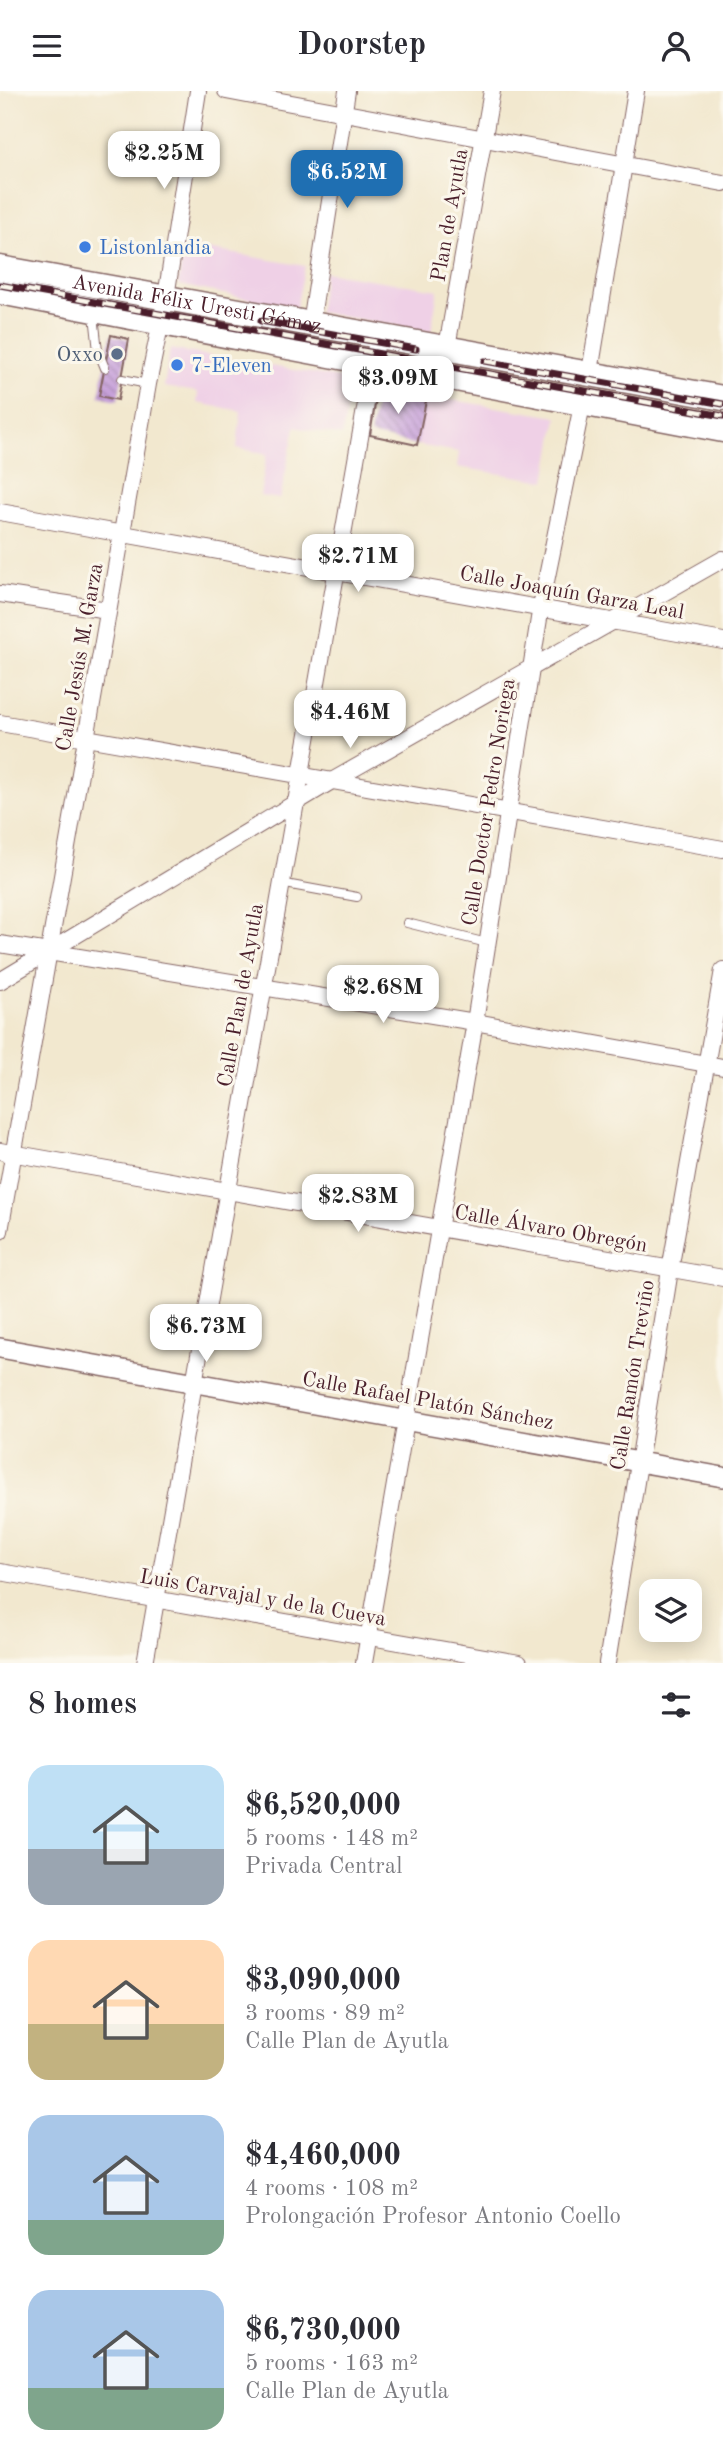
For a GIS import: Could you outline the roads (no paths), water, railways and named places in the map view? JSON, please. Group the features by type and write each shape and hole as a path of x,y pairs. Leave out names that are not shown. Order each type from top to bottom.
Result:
{"main road":[{"name":"Avenida Félix Uresti Gómez","path":"0,268 723,398"},
{"name":"Avenida Félix Uresti Gómez","path":"0,292 373,361 582,405 723,430"}],"street":[{"name":"Calle Jesús M. Garza","path":"0,1231 7,1152 48,953 121,534 166,297 198,91"},
{"path":"226,91 343,110 723,183"},
{"path":"311,324 347,91"},
{"name":"Plan de Ayutla","path":"447,347 492,91"},
{"path":"590,372 636,91"},
{"path":"0,259 37,267 48,276"},
{"path":"0,299 26,297"},
{"name":"Calle Plan de Ayutla","path":"145,1663 378,335"},
{"name":"Calle Doctor Pedro Noriega","path":"364,1663 475,1022 541,606 582,405"},
{"name":"Calle Joaquín Garza Leal","path":"0,512 541,606 723,641"},
{"path":"0,981 294,803 723,559"},
{"path":"0,594 108,610"},
{"path":"0,723 723,849"},
{"path":"0,944 475,1022 723,1067"},
{"name":"Calle Ramón Treviño","path":"607,1663 670,1270 723,970"},
{"name":"Calle Álvaro Obregón","path":"7,1152 723,1278"},
{"name":"Calle Rafael Platón Sánchez","path":"0,1348 641,1460 723,1477"},
{"name":"Luis Carvajal y de la Cueva","path":"0,1572 519,1663"}],"lane":[{"path":"93,308 98,351 105,368"},
{"path":"122,379 148,384"},
{"path":"280,883 357,897"},
{"path":"407,923 487,943"}],"railway":[{"path":"0,285 723,416"},
{"path":"261,321 416,349"},
{"path":"485,361 723,404"}],"place":[{"name":"Listonlandia","path":"85,247"},
{"name":"Oxxo","path":"117,354"},
{"name":"7-Eleven","path":"177,365"}]}
